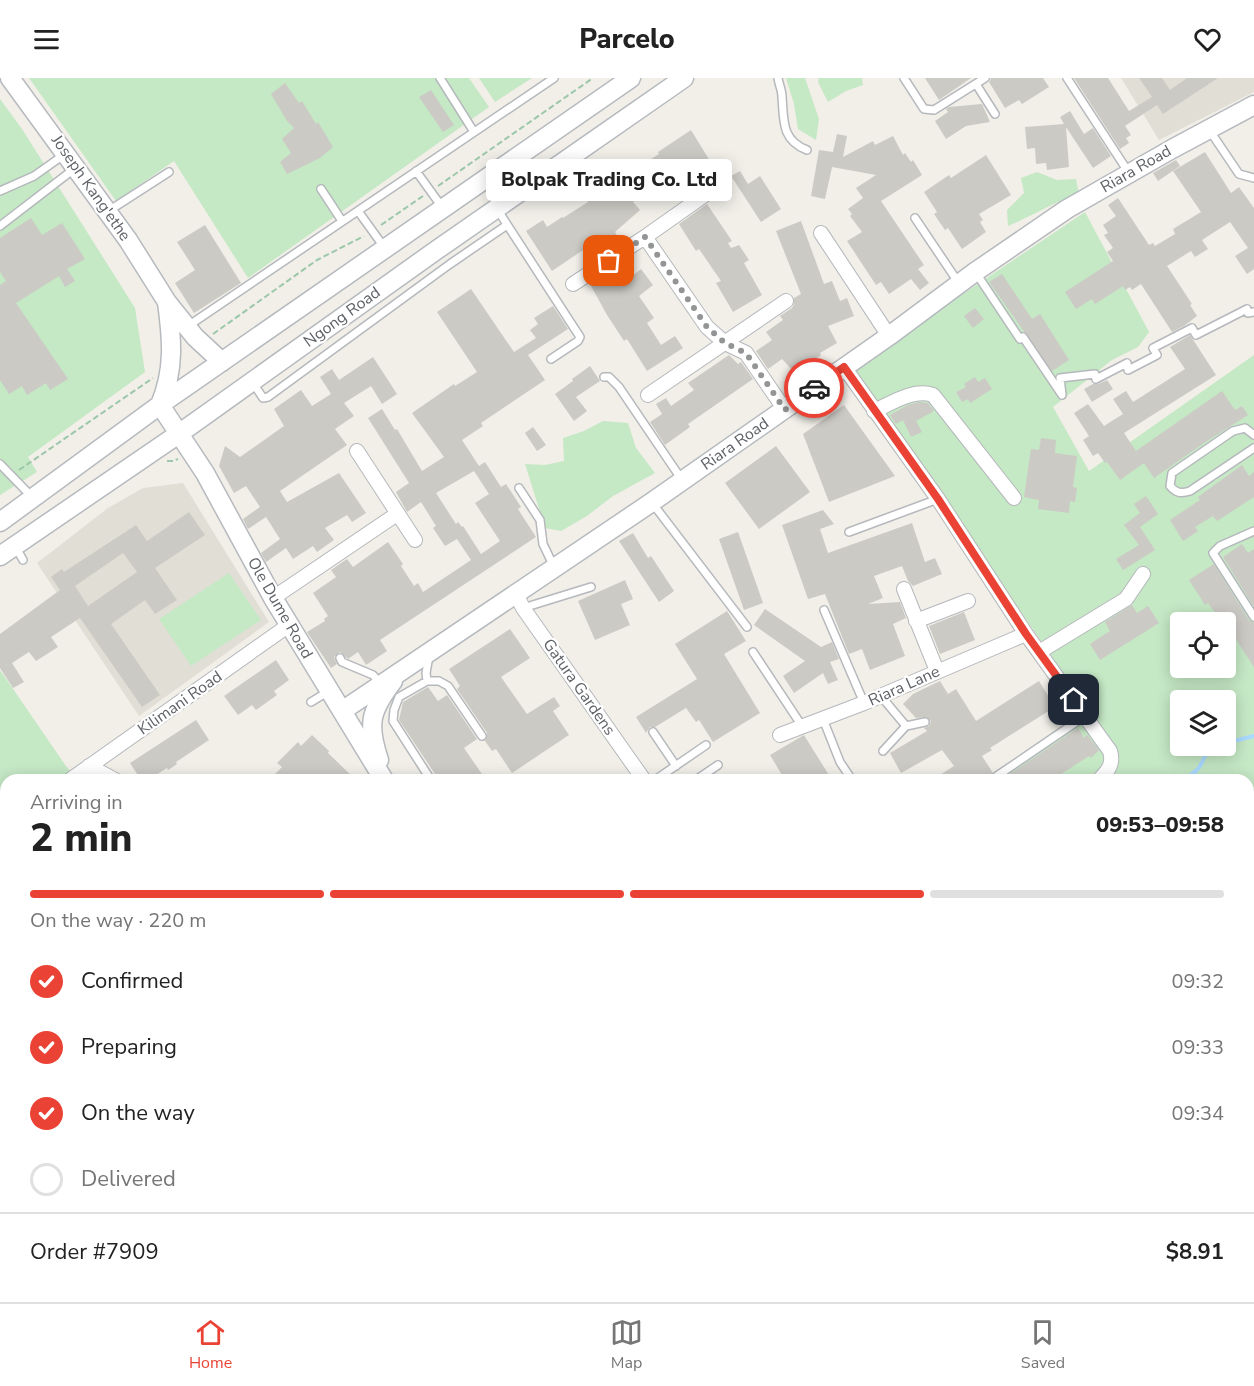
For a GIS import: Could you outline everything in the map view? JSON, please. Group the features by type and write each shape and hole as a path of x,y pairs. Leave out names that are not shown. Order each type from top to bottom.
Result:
{"street":[{"name":"Joseph Kang'ethe","path":"10,78 108,212 167,302 202,345 222,362"},
{"name":"Ngong Road","path":"0,522 160,405 631,78"},
{"name":"Ngong Road","path":"13,554 252,382 444,257 496,209 684,78"},
{"name":"Riara Road","path":"342,711 430,651 519,600 554,567 785,410 1067,209 1254,105"},
{"path":"573,284 723,182"},
{"path":"821,233 889,336"},
{"path":"645,237 707,327 725,343 746,353 785,410"},
{"path":"648,395 786,301"},
{"path":"160,405 169,384 171,366 171,330 167,302"},
{"path":"844,367 938,499 1026,634 1110,751 1111,765 1104,774"},
{"path":"874,411 916,392 933,395 1014,498"},
{"name":"Ole Dume Road","path":"160,405 205,473 289,626 380,774"},
{"path":"357,451 416,540"},
{"path":"273,598 397,514"},
{"path":"1039,652 1126,599 1143,574"},
{"path":"904,589 938,671"},
{"name":"Gatura Gardens","path":"519,600 640,774"},
{"path":"916,621 968,602"},
{"name":"Kilimani Road","path":"78,774 289,626"},
{"name":"Riara Lane","path":"780,735 864,704 880,695 1026,634"},
{"path":"382,774 372,734 372,719 380,698 402,670"},
{"path":"89,766 104,774"}],"lane":[{"path":"440,78 474,132"},
{"path":"187,327 554,78"},
{"path":"778,78 786,130 798,147 807,150"},
{"path":"904,78 924,109 928,110 934,110 985,78"},
{"path":"1067,78 1129,173"},
{"path":"976,84 995,114"},
{"path":"1208,129 1239,174 1254,178"},
{"path":"0,191 71,161"},
{"path":"0,226 71,161"},
{"path":"416,171 443,210"},
{"path":"108,212 169,172"},
{"path":"321,189 342,221"},
{"path":"496,209 579,337 578,341 550,359"},
{"path":"358,211 385,250"},
{"path":"915,218 959,284"},
{"path":"444,257 507,225"},
{"path":"978,276 1020,339 1023,337 1062,394 1060,378 1095,374 1096,379 1127,363 1128,370 1157,355 1153,348 1192,327 1196,335 1247,309 1248,313 1254,312"},
{"path":"604,377 609,377 619,387 682,480"},
{"path":"1254,435 1245,428 1233,431 1172,473 1170,486 1175,491 1183,493 1190,491 1254,448"},
{"path":"0,464 33,498"},
{"path":"519,488 540,520 543,544 554,567"},
{"path":"849,532 938,499"},
{"path":"652,502 747,627"},
{"path":"1254,531 1220,546 1213,553 1254,617"},
{"path":"519,600 591,587"},
{"path":"824,610 864,704"},
{"path":"428,681 426,674 430,651"},
{"path":"753,652 802,726"},
{"path":"340,658 342,662 373,675 381,684"},
{"path":"427,774 393,720 399,698 428,681 439,681 448,686 482,736"},
{"path":"311,702 329,691"},
{"path":"880,695 906,726"},
{"path":"1000,774 1085,716"},
{"path":"823,719 840,762 848,774"},
{"path":"883,751 906,726 925,722"},
{"path":"653,732 676,766"},
{"path":"664,774 706,746"},
{"path":"705,774 718,765"}],"path":[{"path":"216,331 317,260 373,231 593,78"},
{"path":"11,476 150,380"}],"shaded area":[{"path":"1121,78 1254,78 1254,92 1159,140"},
{"path":"183,483 269,622 139,716 37,563 108,508 143,488"}],"green space":[{"path":"29,78 469,78 489,107 248,278 174,161 116,201"},
{"path":"479,78 532,78 495,102"},
{"path":"786,78 805,78 819,119 816,140 798,129 794,104"},
{"path":"819,78 862,78 863,85 846,91 828,102 818,82"},
{"path":"0,99 22,129 135,308 145,372 28,457 37,472 0,495"},
{"path":"1037,172 1057,180 1076,179 1079,194 1008,226 1007,210 1024,193 1021,178"},
{"path":"1085,212 1149,332 1138,347 1112,360 1053,407 1089,471 1254,355 1254,774 996,774 1090,711 851,369"},
{"path":"603,421 628,423 636,448 655,473 613,496 587,516 561,531 545,528 525,464 545,465 564,461 563,438"},
{"path":"229,573 261,620 191,666 159,619"},
{"path":"0,670 68,769 78,774 0,774"}],"building":[{"path":"925,78 971,78 939,100"},
{"path":"991,78 1043,78 1049,87 1022,104 1019,100 1005,108 989,82"},
{"path":"1074,78 1108,78 1129,111 1152,97 1139,78 1162,78 1170,90 1187,78 1218,78 1163,114 1157,105 1125,126 1131,135 1126,138 1129,143 1120,149"},
{"path":"285,83 299,103 302,101 316,124 318,122 333,147 320,158 287,174 280,162 291,153 282,139 294,128 287,121 271,94"},
{"path":"431,90 454,125 443,132 419,97"},
{"path":"982,104 990,122 966,126 946,139 935,121 948,112 946,109"},
{"path":"1070,111 1084,134 1093,128 1111,156 1093,168 1066,127 1069,167 1047,170 1046,163 1036,164 1035,148 1027,149 1025,127 1064,124 1060,117"},
{"path":"691,130 718,174 693,192 690,186 680,193 676,188 658,200 651,190 633,202 640,210 615,232 620,240 604,250 606,252 596,258 589,246 552,271 526,231 543,220 547,227 563,218 588,202 580,191 588,185 595,195 659,154 658,152"},
{"path":"837,134 847,136 843,157 873,141 875,145 893,136 903,155 905,153 911,162 913,160 922,175 881,201 924,265 918,269 929,283 920,290 911,279 889,294 881,282 876,285 847,241 862,232 850,216 852,214 848,209 863,198 856,188 876,175 832,167 825,199 811,196 819,150 833,152"},
{"path":"1205,152 1231,193 1239,187 1254,208 1254,269 1247,274 1235,256 1248,248 1230,222 1202,240 1208,249 1195,257 1191,251 1167,266 1192,304 1190,305 1197,316 1184,326 1172,332 1141,284 1132,290 1130,287 1125,290 1123,286 1095,304 1092,299 1076,309 1065,292 1113,261 1107,252 1113,248 1104,235 1108,233 1103,225 1116,216 1108,205 1118,198 1149,245 1153,243 1155,246 1175,234 1173,229 1201,212 1173,171"},
{"path":"986,155 1011,195 979,214 983,220 980,222 986,232 962,249 948,228 945,230 934,214 937,212 924,192 949,175 951,178"},
{"path":"1176,160 1180,166 1158,181 1153,173"},
{"path":"740,171 748,184 760,176 781,209 761,222 731,176"},
{"path":"707,204 732,241 728,243 731,248 739,245 749,260 744,263 762,295 733,312 716,283 721,281 699,249 696,251 679,224"},
{"path":"31,218 42,235 62,223 85,259 67,269 75,281 65,287 59,276 16,303 68,379 50,390 46,383 27,395 22,386 9,394 0,380 0,285 6,281 0,272 0,238"},
{"path":"801,221 824,284 832,281 840,301 847,298 854,316 828,326 837,343 820,353 821,355 796,374 782,359 768,369 756,351 772,340 766,332 783,320 780,316 792,308 794,298 801,294 776,231"},
{"path":"205,225 241,283 194,313 175,283 195,270 177,242"},
{"path":"624,266 631,277 641,269 653,285 639,296 654,318 647,323 661,345 675,336 683,348 647,371 627,339 624,341 590,284 616,267 618,270"},
{"path":"1002,274 1032,319 1040,314 1069,360 1052,371 989,282"},
{"path":"471,289 514,352 536,338 530,330 538,324 534,318 553,306 568,329 528,355 545,380 481,423 483,426 462,440 479,466 485,462 501,487 506,484 521,507 518,509 536,537 380,640 387,651 366,665 358,652 348,659 340,652 334,657 337,664 331,668 307,632 325,621 324,619 328,616 313,593 336,577 331,570 347,559 353,567 388,542 414,586 418,583 423,592 471,560 457,539 445,546 433,528 436,526 421,502 407,512 396,492 409,483 368,418 382,409 422,471 444,457 412,413 454,384 455,386 477,372 437,312","holes":["474,471 489,494 475,503 500,541 481,554 463,526 458,522 456,524 436,493"]},
{"path":"975,308 984,319 973,328 964,316"},
{"path":"1190,335 1216,375 1124,433 1136,451 1222,391 1235,410 1242,406 1248,415 1154,478 1144,463 1120,480 1098,453 1093,456 1083,440 1089,436 1074,413 1088,404 1104,426 1123,414 1113,399 1126,391 1133,402 1185,369 1170,347"},
{"path":"729,355 738,364 741,362 753,379 688,424 690,427 665,445 650,422 662,414 656,404 666,398 671,406 694,390 688,383"},
{"path":"373,357 397,394 382,404 371,386 344,403 354,416 335,429 347,445 280,491 287,502 339,473 366,513 352,522 347,515 325,528 334,540 317,552 313,546 293,559 286,548 266,562 261,553 280,539 266,517 248,529 243,519 260,507 246,486 234,493 219,466 225,446 240,457 284,426 274,409 301,390 312,406 331,394 320,377 332,369 339,380"},
{"path":"590,366 600,381 576,397 587,411 574,421 555,394"},
{"path":"975,377 978,382 985,378 992,389 970,403 968,399 962,402 956,392 966,387 964,384"},
{"path":"1107,380 1113,389 1092,402 1084,389"},
{"path":"919,402 928,403 934,411 916,421 922,432 911,437 903,420 896,424 890,415"},
{"path":"844,405 895,476 829,502 803,434"},
{"path":"533,427 546,445 537,451 525,433"},
{"path":"1041,438 1056,440 1055,453 1077,456 1073,487 1077,488 1075,502 1070,501 1069,513 1038,509 1039,500 1024,497 1031,449 1039,450"},
{"path":"776,446 810,492 759,529 725,483"},
{"path":"1242,465 1249,476 1254,472 1254,497 1217,521 1213,516 1195,527 1198,531 1183,541 1170,520 1200,500 1198,497"},
{"path":"1146,496 1158,514 1140,527 1155,550 1123,570 1116,559 1139,545 1124,525 1140,513 1134,504"},
{"path":"823,510 834,524 820,529 828,553 912,523 925,562 935,558 942,574 913,586 908,581 902,566 874,576 883,598 868,604 900,602 906,618 893,624 905,656 870,670 862,649 849,654 825,594 808,599 782,525"},
{"path":"189,512 205,535 155,568 177,600 155,614 145,600 111,624 160,695 142,707 80,618 51,637 58,647 36,661 29,652 12,663 24,682 13,688 0,668 0,634 60,590 51,577 62,569 64,572 136,525 147,541","holes":["123,553 137,572 88,606 75,586"]},
{"path":"738,532 763,603 744,610 719,539"},
{"path":"633,533 648,558 651,556 674,591 659,602 619,541"},
{"path":"1242,544 1248,553 1254,549 1254,607 1223,557"},
{"path":"1214,564 1249,620 1254,623 1254,667 1236,640 1236,612 1215,612 1208,603 1205,605 1189,580"},
{"path":"625,580 633,599 621,604 630,625 595,640 578,601"},
{"path":"1132,605 1137,613 1148,606 1159,623 1100,660 1090,644 1110,631 1105,622"},
{"path":"765,609 821,647 832,642 839,659 830,662 838,680 828,684 823,673 794,693 783,676 805,661 754,625"},
{"path":"727,611 746,641 724,654 760,713 713,742 699,720 696,722 686,708 655,727 650,727 646,733 636,717 697,679 675,644"},
{"path":"964,612 975,640 940,654 929,626"},
{"path":"510,629 530,658 501,677 527,714 554,697 560,706 553,711 569,735 512,773 496,749 492,751 485,741 487,733 457,689 460,686 449,669"},
{"path":"276,660 289,680 274,691 277,695 256,710 252,705 238,715 224,696"},
{"path":"940,681 948,694 956,689 976,721 1039,681 1055,707 990,748 992,750 982,756 993,774 941,774 954,766 942,750 901,773 890,753 927,731 924,728 929,726 931,721 926,717 916,718 903,704 913,694"},
{"path":"428,687 438,701 447,695 477,739 464,748 482,774 435,774 399,720 403,702"},
{"path":"196,720 209,740 168,770 167,768 158,774 137,774 130,763"},
{"path":"1078,728 1084,738 1087,735 1099,750 1091,758 1089,756 1061,774 1010,774"},
{"path":"312,735 350,774 275,774 282,767 277,763 298,742 301,746"},
{"path":"804,735 828,774 781,774 770,755"}],"waterway":[{"path":"1236,740 1254,736"},
{"path":"1192,774 1200,766 1205,756"}],"way so far":[{"path":"609,261 645,237 707,327 725,343 746,353 785,410 814,388"}],"place":[{"name":"Bolpak Trading Co. Ltd","path":"609,261"}],"route":[{"path":"814,388 844,367 938,499 1026,634 1074,700"}]}
